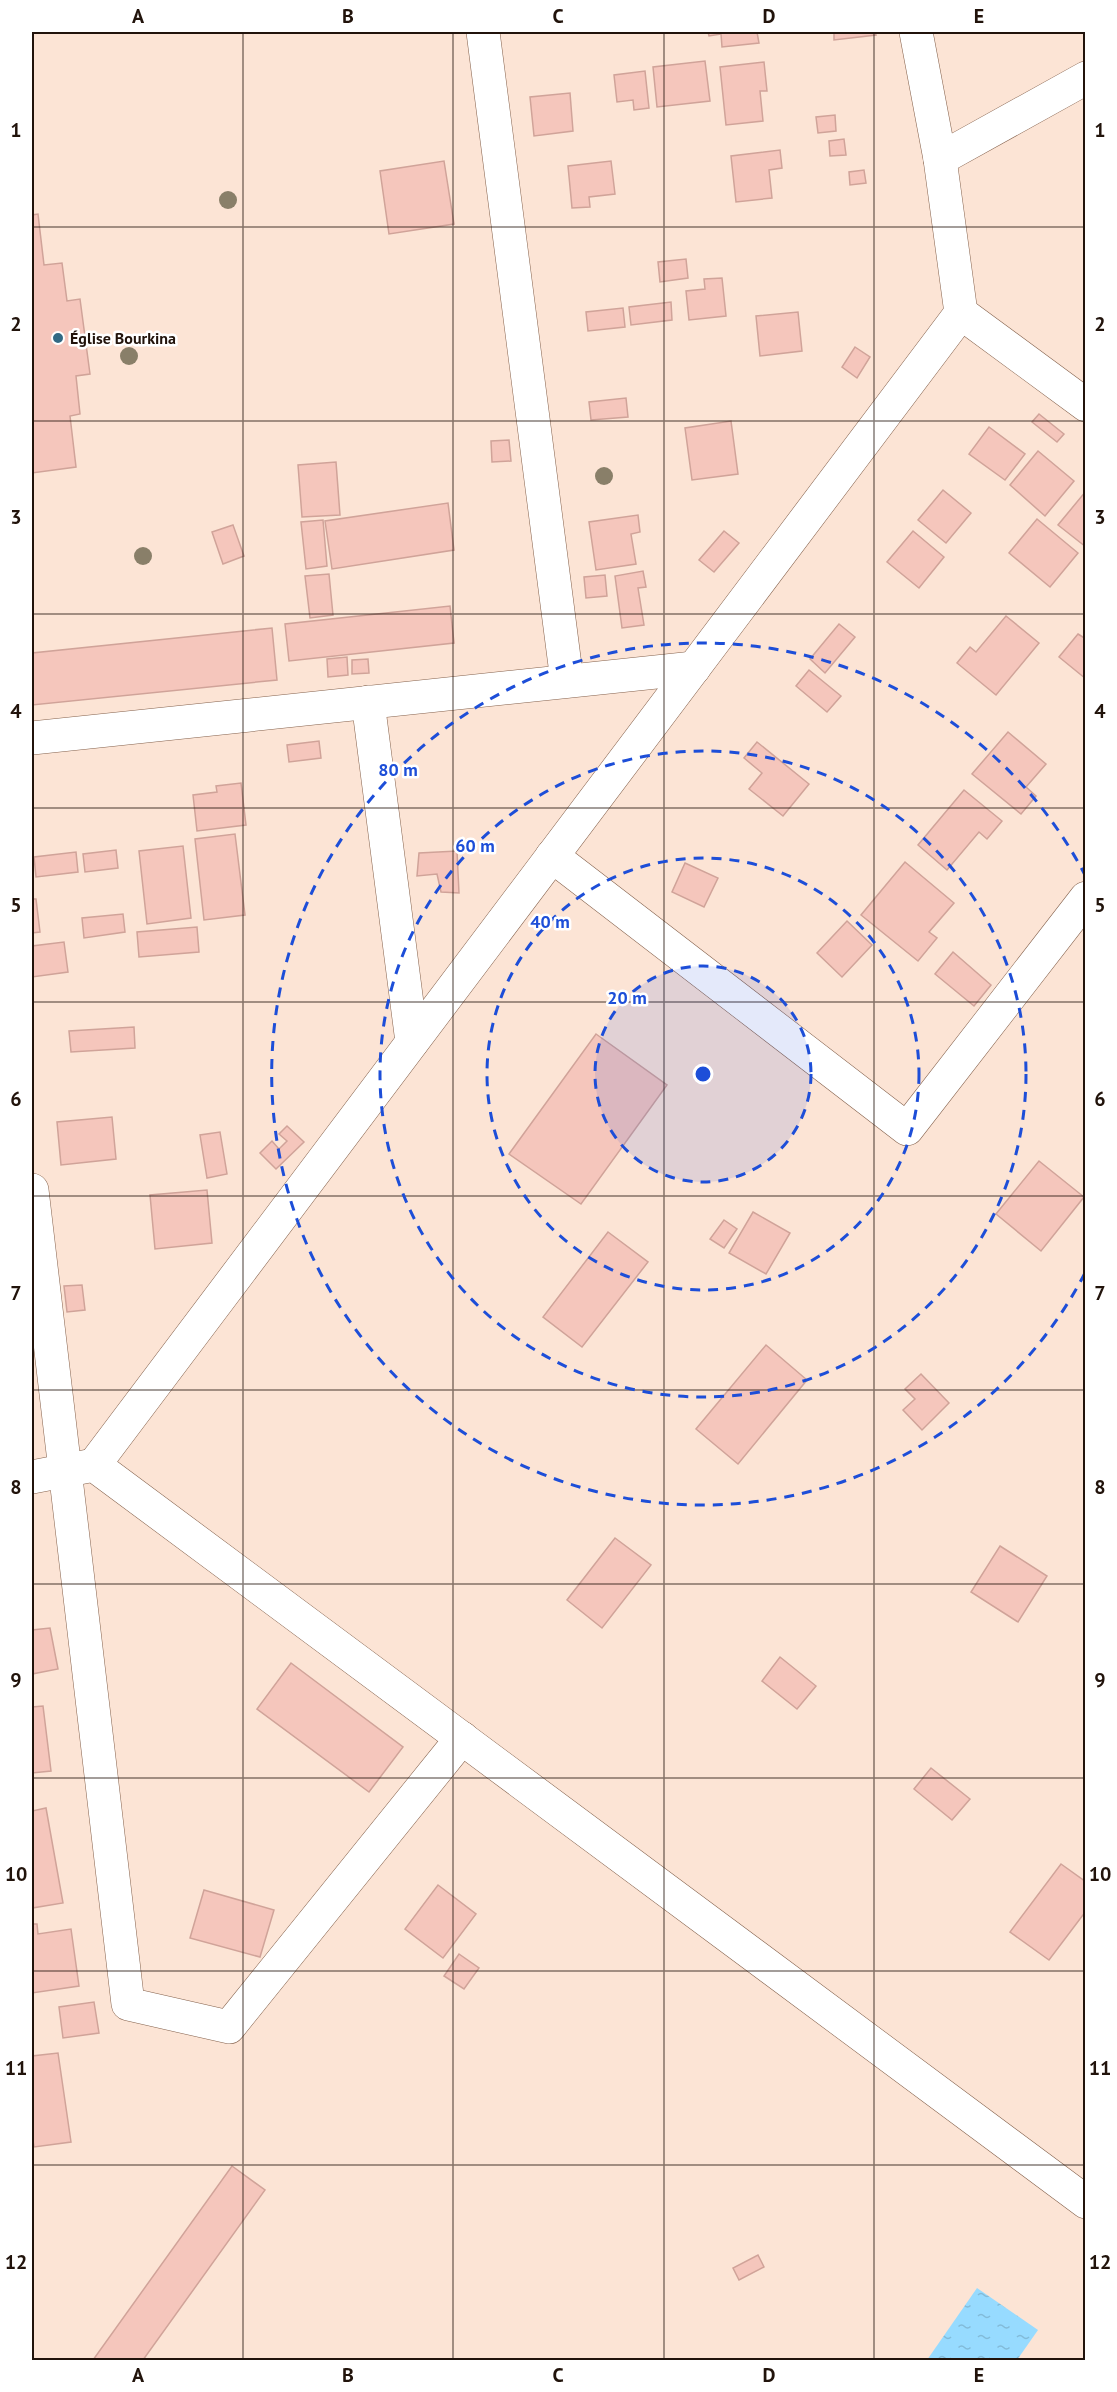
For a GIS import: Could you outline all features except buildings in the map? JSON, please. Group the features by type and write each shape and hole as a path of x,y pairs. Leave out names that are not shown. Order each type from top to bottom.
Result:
{"street":[{"path":"483,32 567,681"},
{"path":"32,1477 80,1468 412,1042 961,313 940,159 916,32"},
{"path":"940,159 1086,78"},
{"path":"961,313 1086,405"},
{"path":"32,738 694,668"},
{"path":"368,702 412,1042"},
{"path":"552,856 907,1129 1086,898"},
{"path":"32,1190 80,1468 128,2004 230,2027 462,1738"},
{"path":"80,1468 462,1738 1086,2202"}],"water":[{"path":"977,2288 1038,2330 1017,2360 927,2360"}],"place":[{"name":"Église Bourkina","path":"58,338"}]}
